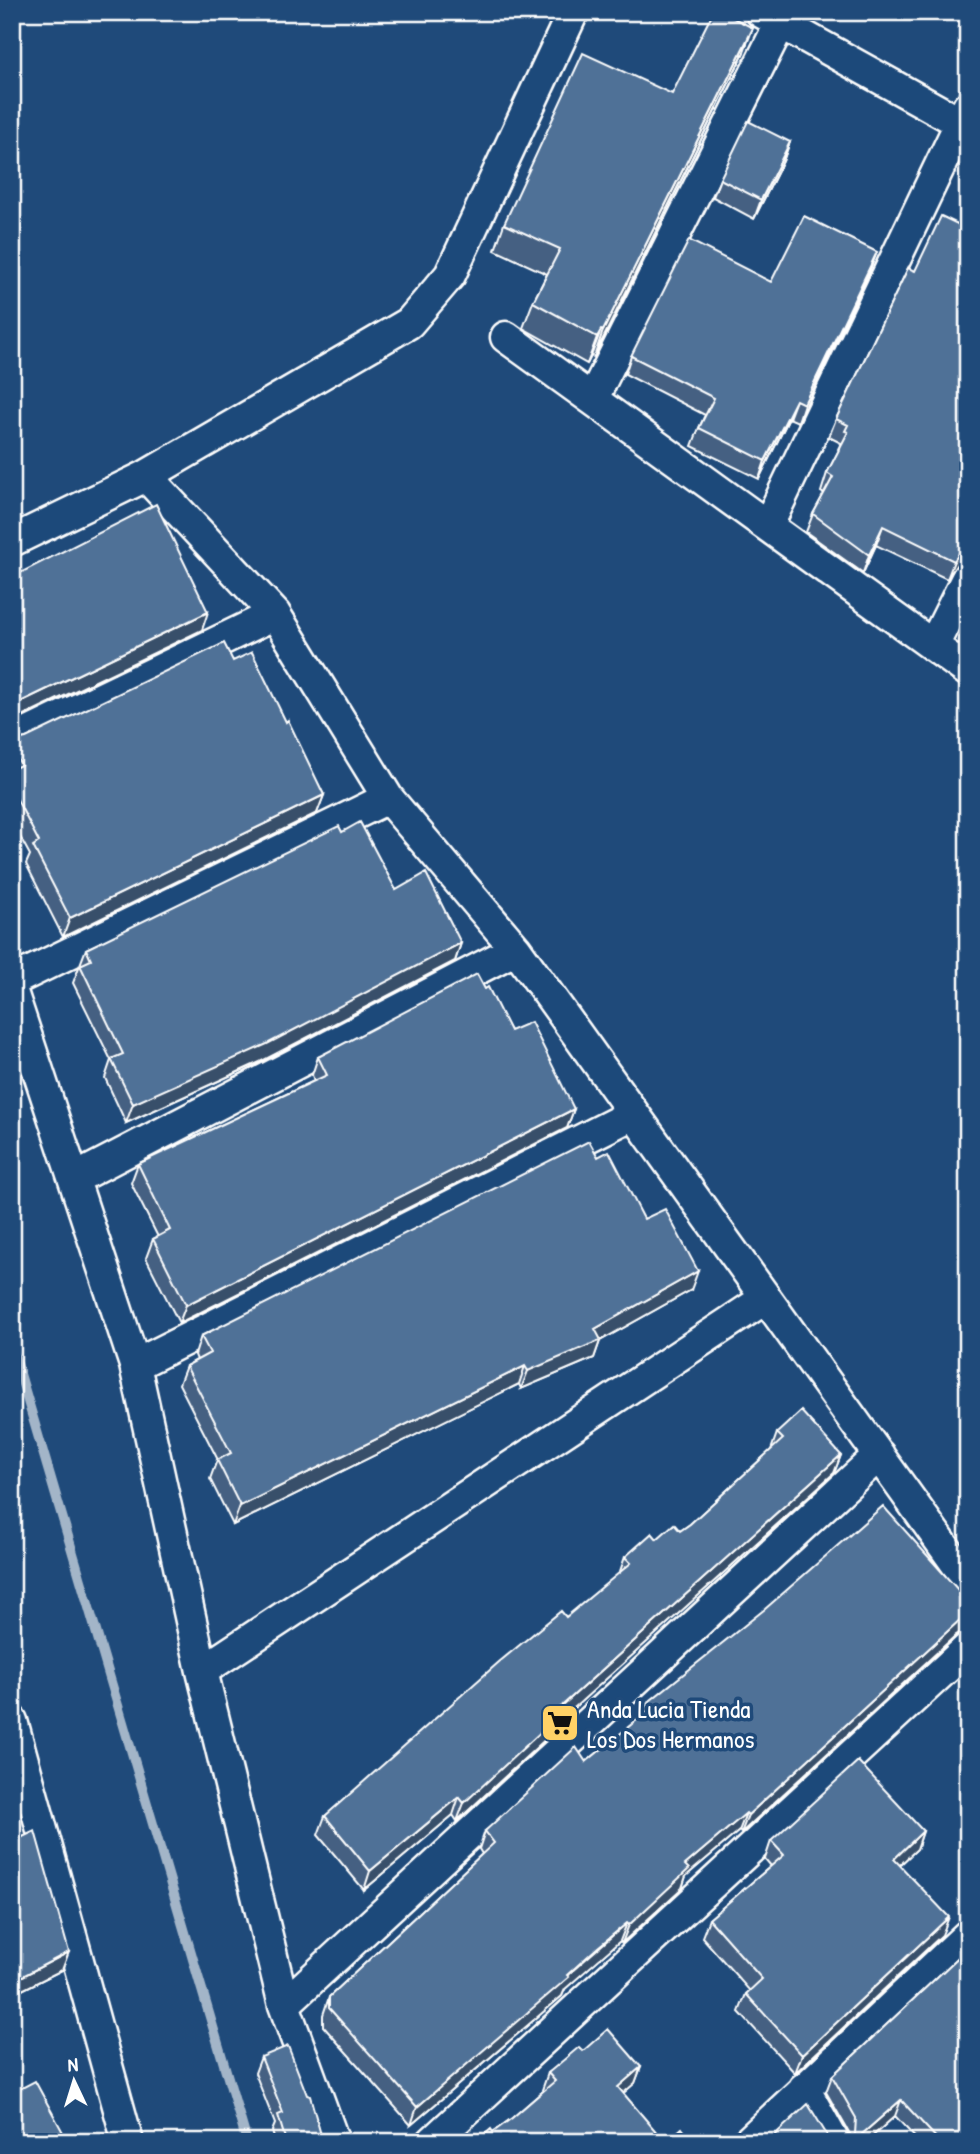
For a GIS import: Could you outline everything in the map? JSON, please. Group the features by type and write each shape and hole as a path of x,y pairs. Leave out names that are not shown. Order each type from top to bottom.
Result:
{"street":[{"path":"12,541 146,476 409,323 450,275 573,12"},
{"path":"593,398 776,16 965,119 768,525"},
{"path":"506,337 968,671"},
{"path":"146,476 275,614 388,798 516,949 968,1580"},
{"path":"933,646 968,576"},
{"path":"12,741 275,614"},
{"path":"12,981 388,798"},
{"path":"74,1179 516,949"},
{"path":"12,992 135,1366 202,1671 284,2005 334,2142"},
{"path":"135,1366 633,1114"},
{"path":"202,1671 766,1298"},
{"path":"284,2005 879,1455"},
{"path":"432,2142 968,1648"},
{"path":"15,1741 128,2142"},
{"path":"748,2142 968,1935"},
{"path":"804,2088 834,2142"}],"building":[{"path":"713,12 722,12 753,28 603,331 601,330 597,337 533,302 560,249 504,224 583,53 672,94"},
{"path":"748,121 790,142 761,200 720,179"},
{"path":"804,216 877,252 804,404 796,400 765,461 699,428 714,398 631,356 689,240 771,282"},
{"path":"941,216 968,229 968,543 954,561 883,526 869,555 813,514 833,477 827,473 848,432 845,431 848,425 836,419 908,268 915,271"},
{"path":"156,504 208,612 12,706 12,577"},
{"path":"224,643 233,661 252,652 324,795 70,918 33,846 39,842 12,790 12,769 21,765 12,748 12,737 17,740 26,738"},
{"path":"360,822 396,890 426,873 461,943 267,1044 133,1104 111,1059 123,1054 80,965 91,960 86,949 339,826 342,832"},
{"path":"477,974 485,989 488,987 510,1031 531,1022 574,1109 186,1305 153,1239 170,1230 138,1164 327,1075 318,1057"},
{"path":"589,1141 598,1157 609,1151 644,1219 665,1209 698,1271 595,1329 601,1340 528,1371 525,1366 240,1506 217,1460 231,1453 186,1366 210,1353 201,1336"},
{"path":"801,1411 841,1455 554,1713 557,1717 464,1803 459,1797 370,1871 325,1816 499,1662 561,1611 566,1617 631,1563 625,1557 652,1533 657,1539 674,1524 680,1531 690,1524 783,1439 777,1433"},
{"path":"883,1506 968,1601 968,1614 748,1815 746,1813 685,1865 689,1869 629,1925 627,1923 598,1947 567,1975 569,1977 417,2107 329,2008 329,1997 494,1843 485,1831 576,1747 586,1762 650,1709 646,1704 765,1609"},
{"path":"858,1761 923,1831 894,1859 949,1917 802,2055 746,1994 762,1979 709,1919 784,1855 771,1841"},
{"path":"35,1831 69,1952 17,1979 12,1969 12,1842"},
{"path":"968,1948 968,2142 940,2142 901,2100 853,2142 844,2142 855,2134 856,2118 832,2076"},
{"path":"608,2029 641,2067 618,2087 665,2142 476,2142 491,2129 493,2132 512,2118 555,2081 548,2073 579,2047 583,2051"},
{"path":"288,2046 307,2095 310,2096 323,2142 286,2142 278,2115 283,2113 261,2057"},
{"path":"35,2081 65,2136 54,2142 12,2142 12,2093"},
{"path":"808,2104 830,2140 835,2142 767,2142"},
{"path":"682,2128 693,2142 666,2142"}],"waterway":[{"path":"12,1347 247,2142"}],"place":[{"name":"Anda Lucia Tienda Los Dos Hermanos","path":"560,1723"}]}
